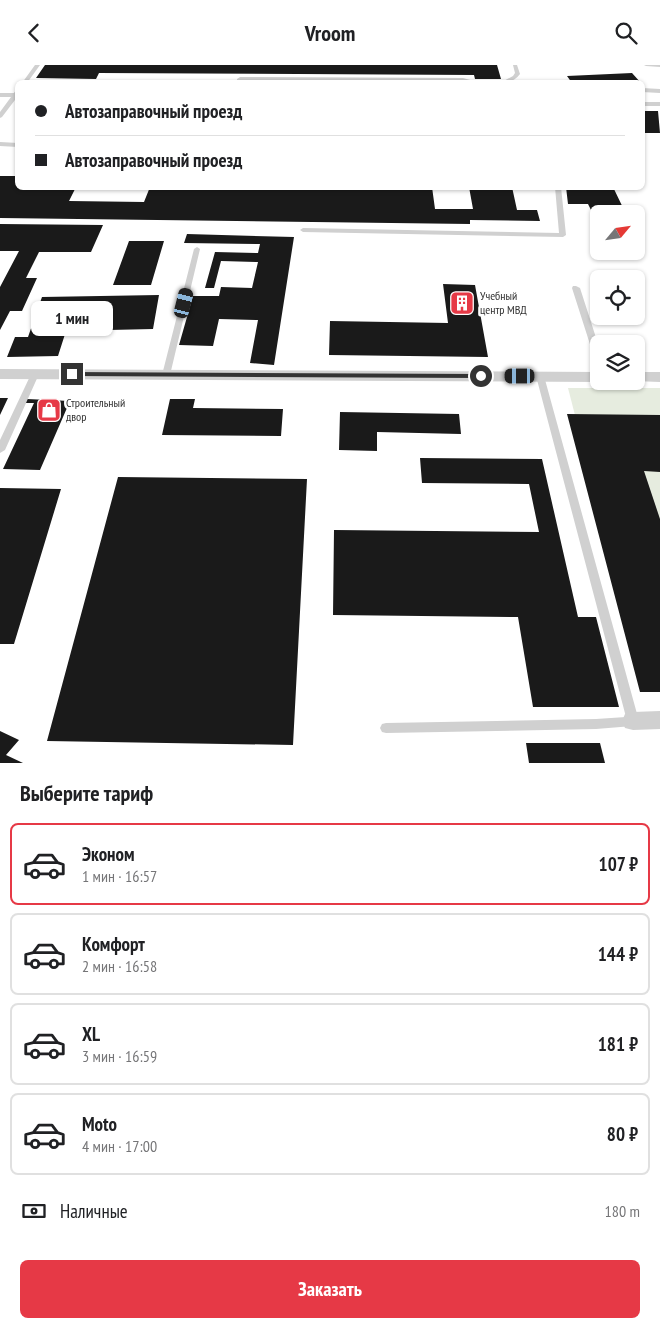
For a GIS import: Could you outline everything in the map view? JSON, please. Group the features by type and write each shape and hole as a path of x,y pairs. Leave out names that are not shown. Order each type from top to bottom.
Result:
{"street":[{"path":"0,374 590,377"},
{"path":"645,377 660,377"},
{"path":"634,721 660,720"}],"lane":[{"path":"26,80 38,65"},
{"path":"508,80 518,73 515,65"},
{"path":"646,65 660,66"},
{"path":"240,80 352,80"},
{"path":"645,90 660,91"},
{"path":"0,95 15,94"},
{"path":"0,116 15,95"},
{"path":"645,104 660,104"},
{"path":"0,144 15,145"},
{"path":"302,230 563,235 558,190"},
{"path":"166,375 197,249"},
{"path":"576,288 591,335"},
{"path":"1,444 35,374"},
{"path":"386,728 596,724 634,721 540,376"}],"shaded area":[{"path":"568,388 645,390 645,388 660,388 660,540 646,691"}],"building":[{"path":"45,65 497,65 501,79 475,79 474,75 99,73 96,79 36,78"},
{"path":"632,73 638,80 570,80 567,76"},
{"path":"645,111 658,111 660,133 645,133"},
{"path":"0,176 15,176 15,190 74,190 69,201 144,202 149,190 432,190 435,209 473,209 470,190 513,190 517,210 537,210 540,221 470,220 470,224 0,218"},
{"path":"566,190 614,190 622,205 590,205 590,208 588,204 568,204"},
{"path":"0,224 103,225 91,252 39,252 26,278 37,278 22,311 10,311 0,330 0,287 19,251 0,251"},
{"path":"187,234 294,237 274,365 250,363 258,320 219,319 213,346 179,345 193,296 219,296 221,287 252,288 258,262 221,261 214,288 205,288 215,252 258,253 260,244 184,243"},
{"path":"129,241 164,241 151,285 113,285"},
{"name":"Учебный центр МВД","path":"443,284 475,285 488,357 329,355 330,321 448,323"},
{"path":"159,295 153,329 66,331 58,356 7,357 15,337 28,337 42,297"},
{"path":"0,398 8,398 0,415"},
{"path":"27,399 70,401 40,470 3,469 34,403 25,403"},
{"path":"170,399 195,399 193,408 283,409 281,436 162,435"},
{"path":"340,412 459,414 461,434 377,432 377,451 339,450"},
{"path":"567,414 660,415 660,472 644,471 660,519 660,692 640,692"},
{"path":"420,458 542,459 578,617 596,617 619,707 533,707 518,617 333,615 334,530 539,532 529,484 422,483"},
{"path":"118,477 307,479 293,745 47,741"},
{"path":"0,488 61,489 14,644 0,644"},
{"path":"0,731 19,740 6,755 23,763 0,763"},
{"path":"526,743 600,743 605,763 529,763"}],"place":[{"name":"Учебный центр МВД","path":"462,303"},
{"name":"Строительный двор","path":"49,410"}],"route":[{"path":"72,374 481,376"}]}
